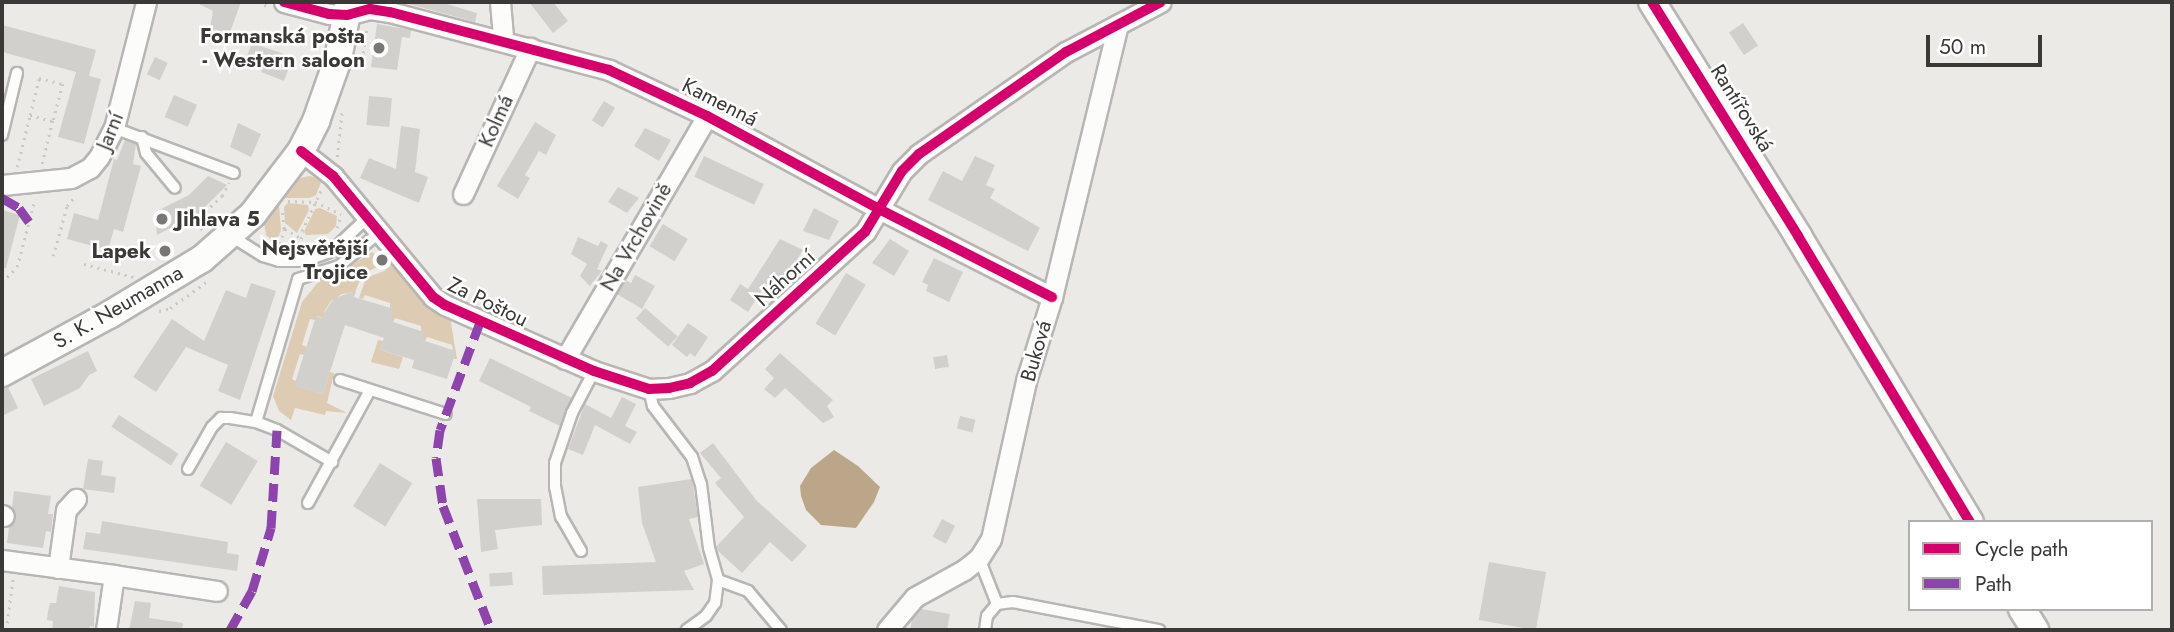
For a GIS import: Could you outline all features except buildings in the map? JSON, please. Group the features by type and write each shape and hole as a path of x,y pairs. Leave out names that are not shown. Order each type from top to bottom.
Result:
{"street":[{"name":"Jarní","path":"9,179 71,178 85,172 99,158 114,128 146,2"},
{"path":"500,2 502,40"},
{"name":"Náhorní","path":"712,371 865,232 881,210 902,171 919,153 1066,52 1161,2"},
{"name":"Rantířovská","path":"1652,2 1798,236 1969,520"},
{"name":"Kamenná","path":"281,6 312,10 348,8 390,12 609,70 707,116 881,210 1052,297"},
{"path":"218,236 253,214 301,151 327,94 348,8"},
{"name":"Buková","path":"979,558 991,539 1026,381 1052,297 1118,25"},
{"name":"Kolmá","path":"463,194 530,48"},
{"name":"Na Vrchovině","path":"565,359 707,116"},
{"name":"Za Poštou","path":"301,151 333,176 439,301 565,359 649,389 690,383 712,371"},
{"name":"S. K. Neumanna","path":"2,373 109,315 202,259 218,236"},
{"path":"58,568 66,510 76,499"},
{"path":"887,630 915,597 964,570 979,558"},
{"path":"6,565 58,568 217,591"},
{"path":"106,630 114,575"},
{"path":"2023,611 2035,630"}],"lane":[{"path":"2,135 18,74"},
{"path":"114,128 232,172"},
{"path":"142,137 146,153 175,188"},
{"path":"218,236 275,260 304,261 318,257 374,225"},
{"path":"256,422 298,279 339,266 374,225"},
{"path":"581,551 561,517 555,487 555,463 572,413 594,371"},
{"path":"340,380 446,414"},
{"path":"649,389 653,406 692,457 701,484 709,548 719,580 715,603 706,616 687,630"},
{"path":"308,503 370,390"},
{"path":"188,469 221,418 256,422 332,461"},
{"path":"979,558 997,604"},
{"path":"719,580 748,591 780,630"},
{"path":"985,630 987,616 997,604 1013,602 1159,630"}],"path":[{"path":"258,2 281,6"},
{"path":"9,179 39,78 63,84 41,169"},
{"path":"30,115 53,121"},
{"path":"218,236 195,221 229,186 232,172"},
{"path":"2,282 17,267 37,193"},
{"path":"275,260 284,229 283,201"},
{"path":"335,232 341,215 339,203"},
{"path":"284,229 301,237"},
{"path":"280,244 300,246 326,239"},
{"path":"84,264 137,277"},
{"path":"6,565 13,580 6,630"}],"shaded area":[{"path":"310,176 322,180 316,195 310,198 282,198 295,179"},
{"path":"275,202 279,205 281,231 275,243 266,235 264,223"},
{"path":"288,203 308,205 309,210 297,233 285,223 284,207"},
{"path":"320,208 337,216 336,226 328,234 306,235 304,232 315,209"},
{"path":"372,252 378,256 377,262 386,264 363,273 355,292 342,294 331,301 324,312 330,314 328,320 317,316 315,320 310,319 302,345 307,347 304,355 300,354 292,379 296,381 295,386 323,394 330,372 334,373 327,403 347,413 326,411 325,415 295,408 291,420 279,411 273,396 302,302 320,280 334,276"},
{"path":"395,262 450,317 457,359 454,359 452,345 427,337 425,341 422,340 421,326 395,318 393,322 390,321 390,303 365,295 363,299 359,298 366,278 384,271"},
{"path":"378,340 383,341 380,350 403,357 399,369 371,362"},
{"path":"834,450 858,466 880,487 874,502 856,528 821,525 806,510 801,496 800,486 811,468"}],"marked path":[{"path":"2,198 19,208 29,222"},
{"path":"480,322 440,430 436,458 443,506 491,630"},
{"path":"230,630 252,591 271,528 277,430"}],"cycle path":[{"path":"284,2 329,14 347,15 370,9 390,12 609,70 707,116 881,210 1052,297"},
{"path":"301,151 333,176 433,297 445,305 594,371 649,389 669,388 690,383 712,371 865,232 902,171 919,154 1066,52 1161,2"},
{"path":"1652,2 1798,236 1969,520"}],"place":[{"name":"Formanská pošta - Western saloon","path":"379,48"},
{"name":"Jihlava 5","path":"162,219"},
{"name":"Lapek","path":"165,251"},
{"name":"Nejsvětější Trojice","path":"382,260"}]}
